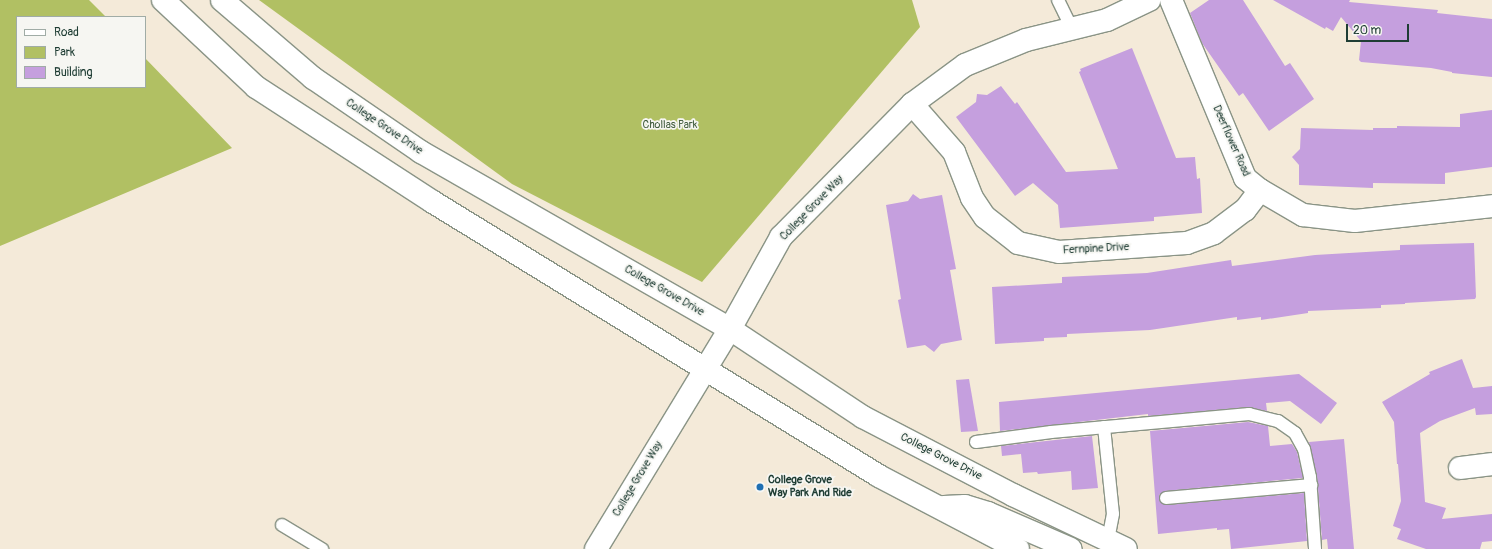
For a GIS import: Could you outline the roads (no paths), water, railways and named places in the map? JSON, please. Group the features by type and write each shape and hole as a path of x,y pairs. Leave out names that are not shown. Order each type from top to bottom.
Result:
{"main road":[{"path":"163,0 256,87 433,202 879,476 1018,549"},
{"name":"College Grove Drive","path":"222,0 313,78 421,152 730,329 863,417 1013,494 1117,545"},
{"name":"College Grove Way","path":"596,549 730,329 781,237 912,104 965,65 1026,40 1107,20 1148,0"},
{"name":"Deerflower Road","path":"1171,0 1245,178 1260,190 1303,215 1355,221 1492,206"},
{"name":"Fernpine Drive","path":"912,104 954,152 972,198 985,217 1018,243 1059,252 1187,243 1214,233 1245,210 1260,190"},
{"path":"1460,468 1492,464"},
{"path":"937,507 965,506 988,514 1070,549"},
{"path":"1083,549 1117,545"}],"lane":[{"path":"1058,0 1072,29"},
{"path":"976,442 1104,427 1249,414 1278,421 1295,433 1304,449 1311,485 1316,549"},
{"path":"1104,427 1117,545"},
{"path":"1166,498 1311,485"},
{"path":"282,525 322,549"}],"place":[{"name":"College Grove Way Park And Ride","path":"760,487"}],"park label":[{"name":"Chollas Park","path":"670,125"}]}
